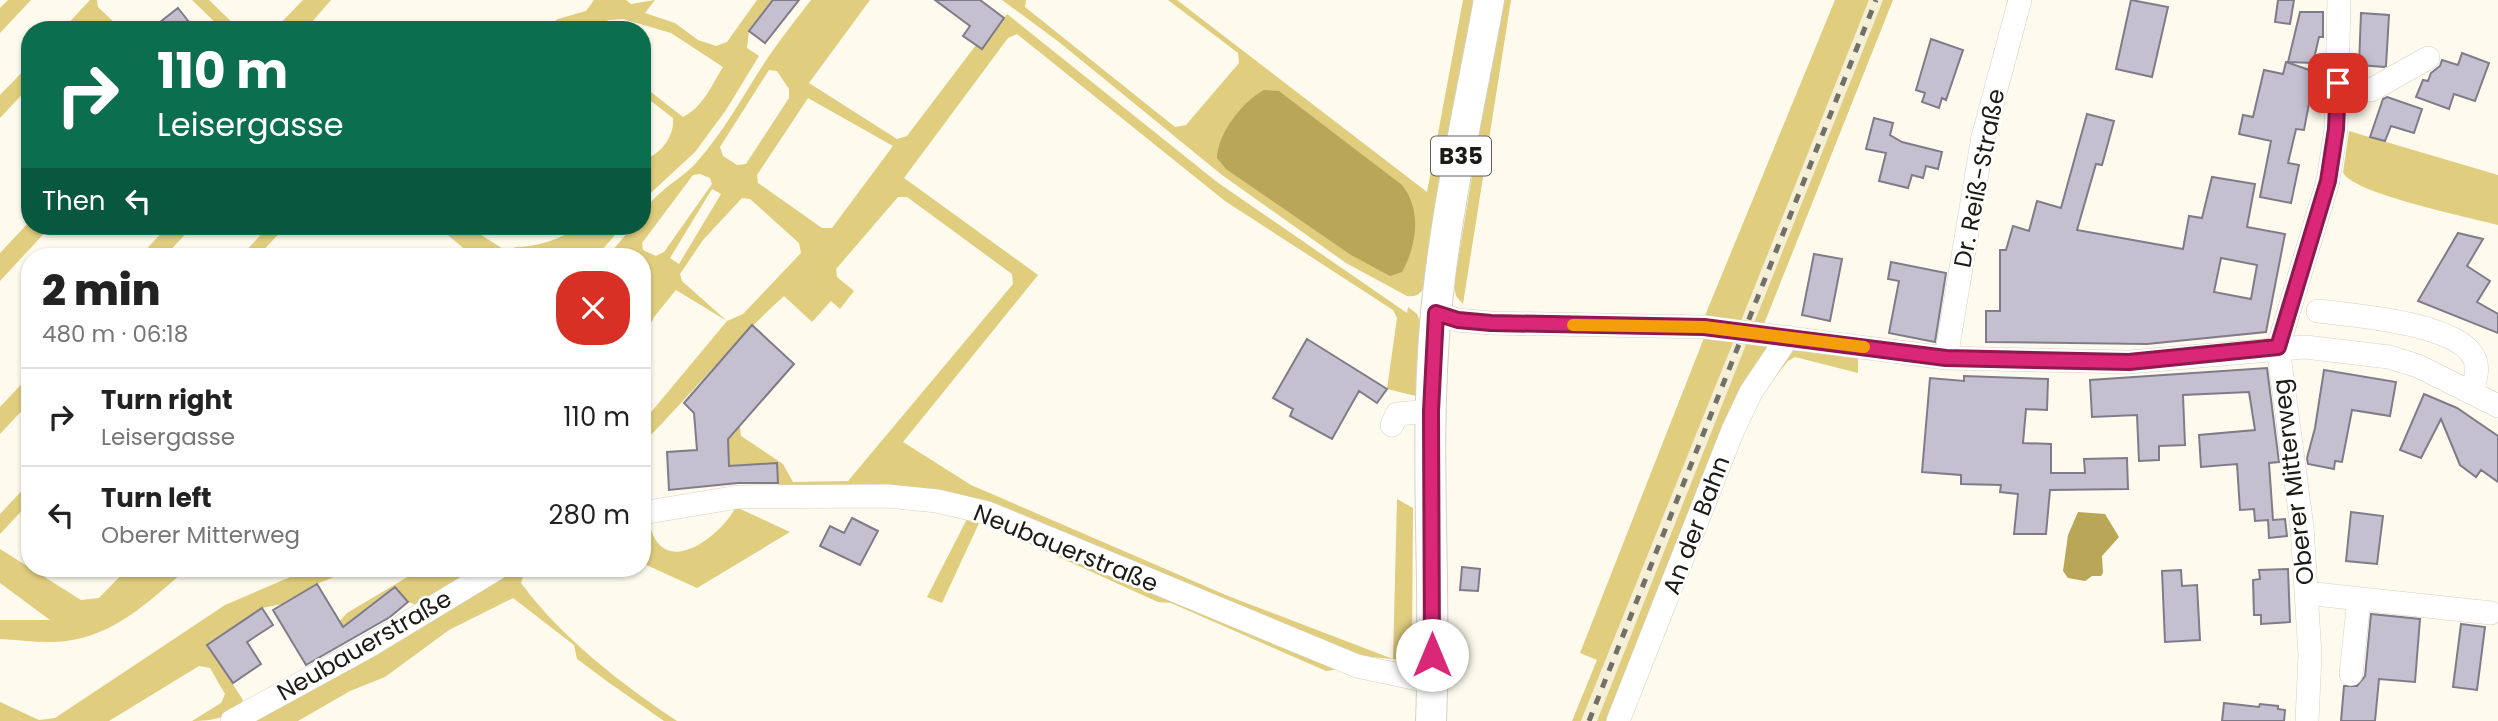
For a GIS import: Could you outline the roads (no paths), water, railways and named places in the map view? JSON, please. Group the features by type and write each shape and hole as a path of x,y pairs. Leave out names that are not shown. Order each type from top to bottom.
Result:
{"main road":[{"name":"B35","path":"1431,721 1431,411 1436,313 1453,197 1489,0"}],"street":[{"name":"Dr. Reiß-Straße","path":"1946,358 1983,136 2020,0"},
{"name":"Oberer Mitterweg","path":"2307,721 2309,655 2302,527 2278,347 2328,181 2336,129 2339,0"},
{"path":"2338,83 2371,90 2428,58"},
{"path":"2318,311 2408,322 2465,346 2474,357 2477,374 2472,393"},
{"path":"1436,313 1458,320 1491,323 1704,327 1946,358 2129,362 2305,346 2389,357 2418,366 2498,406"},
{"name":"An der Bahn","path":"1618,721 1733,430 1751,392 1788,337"},
{"path":"1392,425 1397,414 1431,411"},
{"name":"Neubauerstraße","path":"651,512 738,498 887,496 937,501 988,513 1357,666 1432,682"},
{"name":"Neubauerstraße","path":"232,721 369,646 483,577"},
{"path":"2306,593 2491,613"},
{"path":"2351,674 2359,599"}],"railway":[{"path":"1589,721 1876,0"}]}
